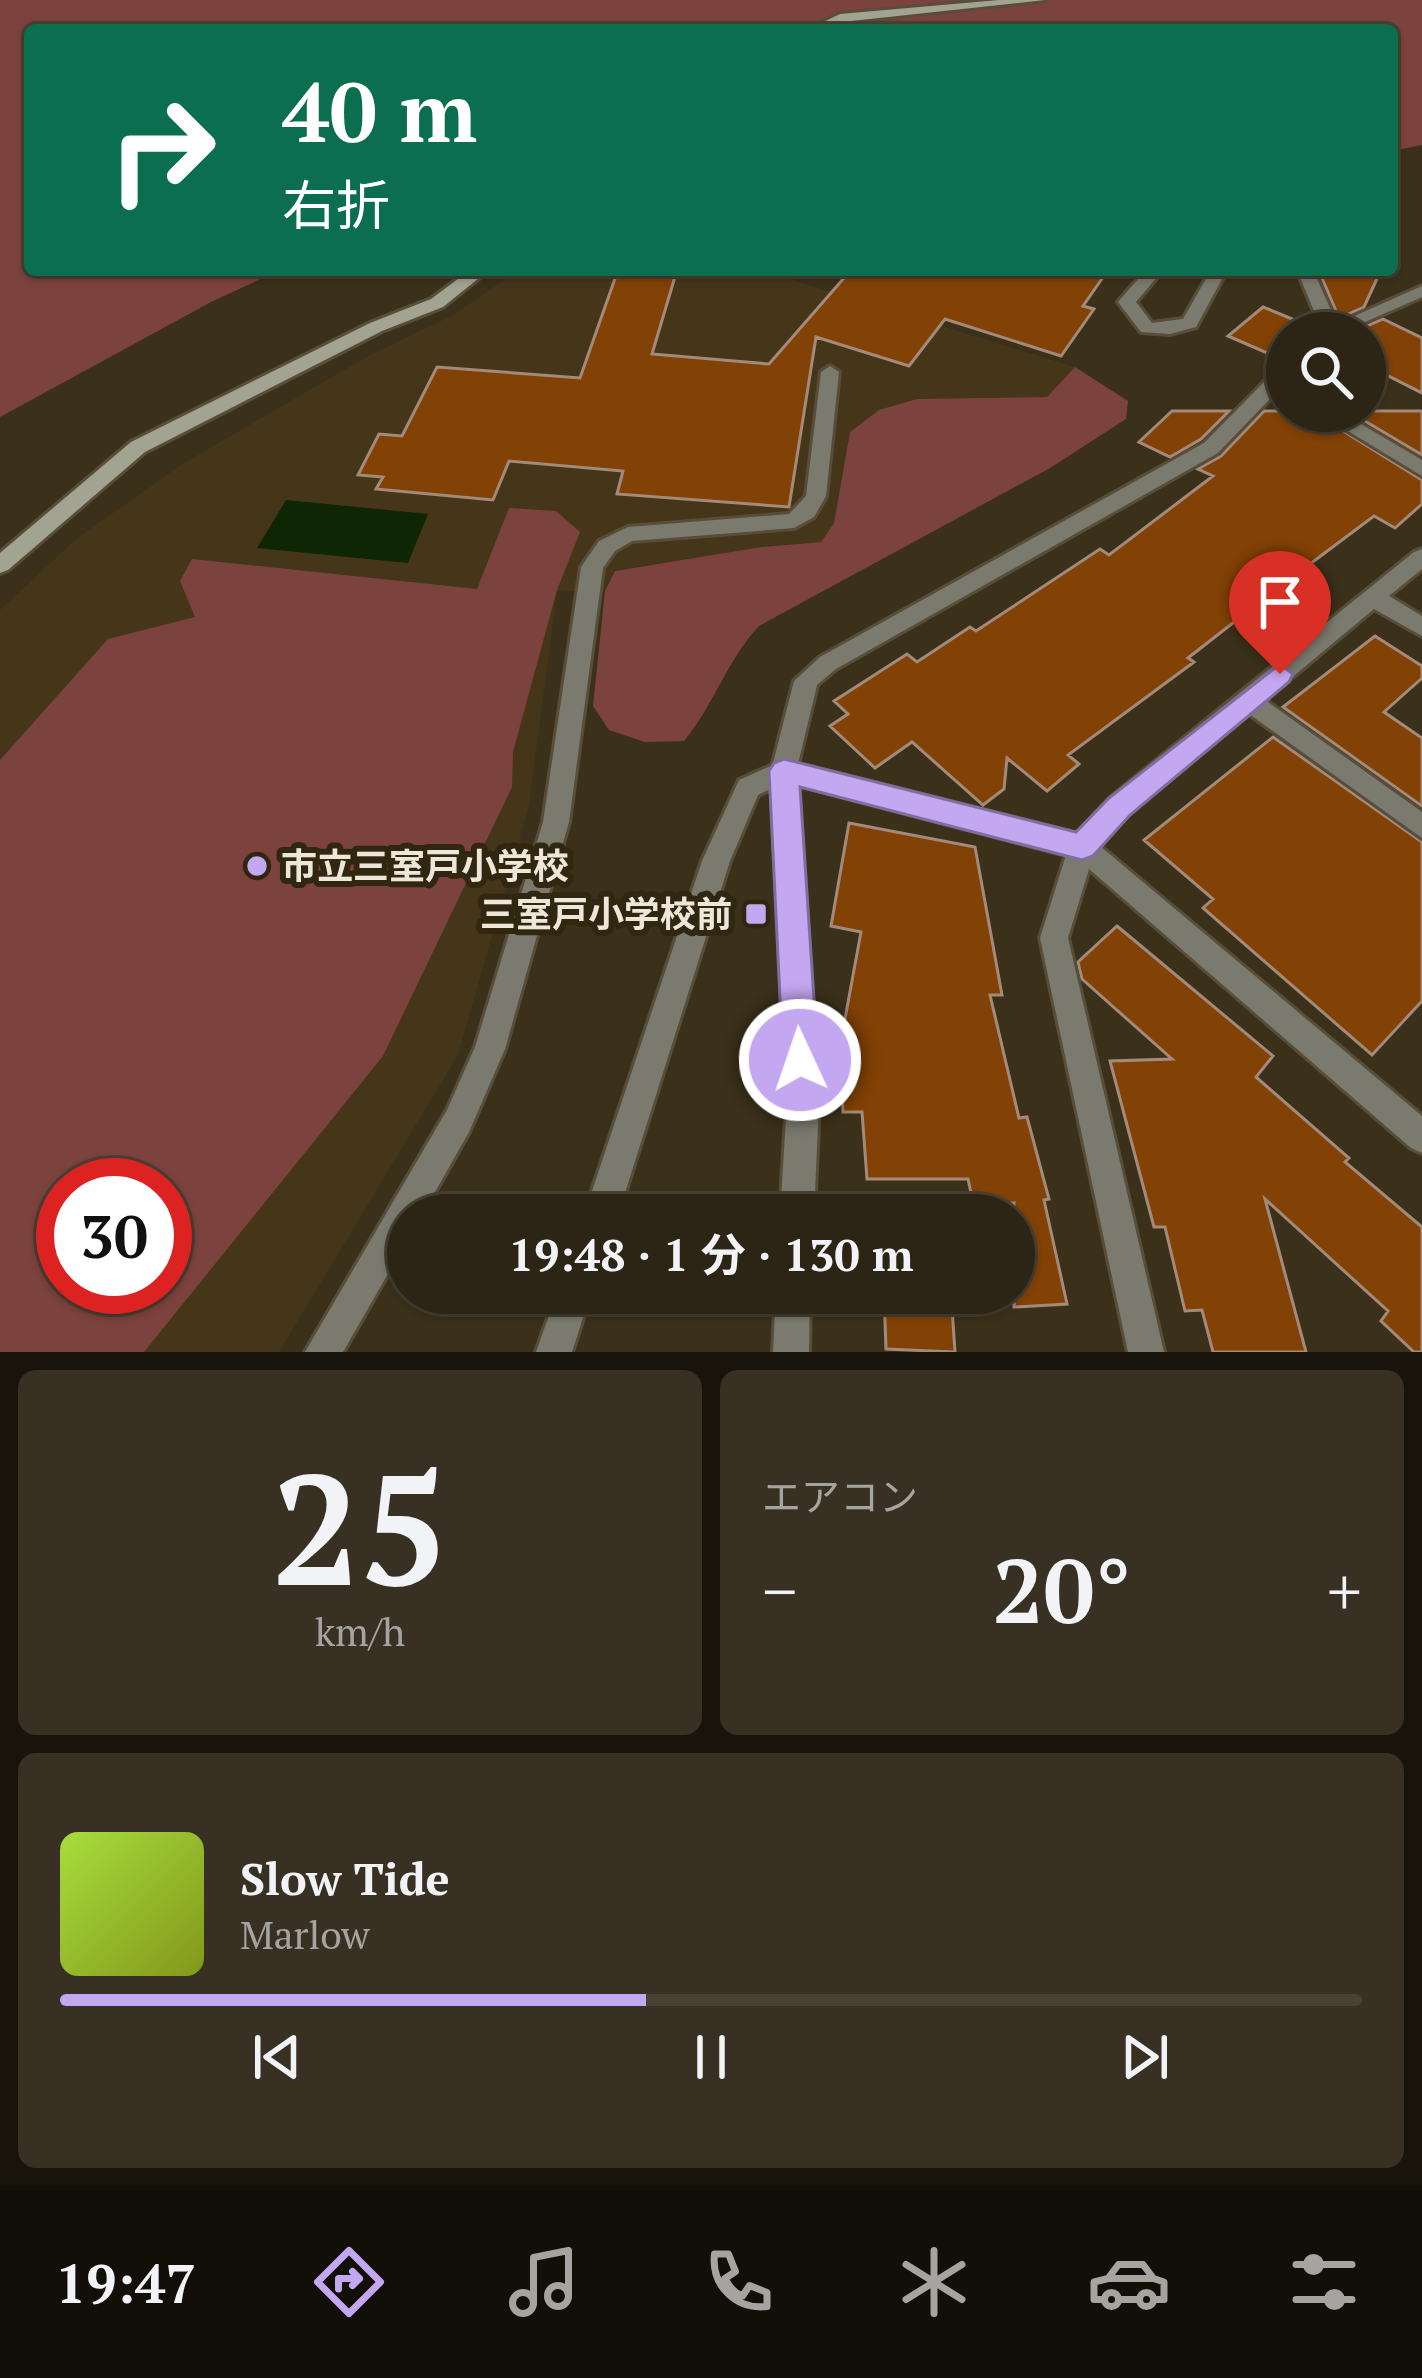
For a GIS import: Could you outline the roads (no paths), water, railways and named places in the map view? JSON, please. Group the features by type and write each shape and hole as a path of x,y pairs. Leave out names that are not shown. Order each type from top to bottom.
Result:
{"street":[{"path":"826,24 840,18 1040,0"},
{"path":"0,566 138,447 376,327 437,303 473,276"},
{"path":"1150,276 1127,302 1148,328 1170,329 1190,323 1217,276"},
{"path":"1307,276 1320,312"},
{"path":"1371,312 1422,291"},
{"path":"322,1352 458,1121 490,1049 556,822 592,567 607,546 628,534 794,521 807,512 816,496 830,372"},
{"path":"798,1194 803,1103 784,771 806,681 828,663 1211,448 1266,396"},
{"path":"1360,432 1422,469"},
{"path":"1146,1352 1054,938 1082,847 1119,806 1422,557"},
{"path":"1373,597 1422,627"},
{"path":"1248,700 1422,827"},
{"path":"608,1194 716,861 748,788 784,771 1082,847 1422,1137"},
{"path":"554,1352 567,1314"},
{"path":"790,1352 793,1314"}],"place":[{"name":"市立三室戸小学校","path":"257,866"},
{"name":"三室戸小学校前","path":"756,914"}]}
